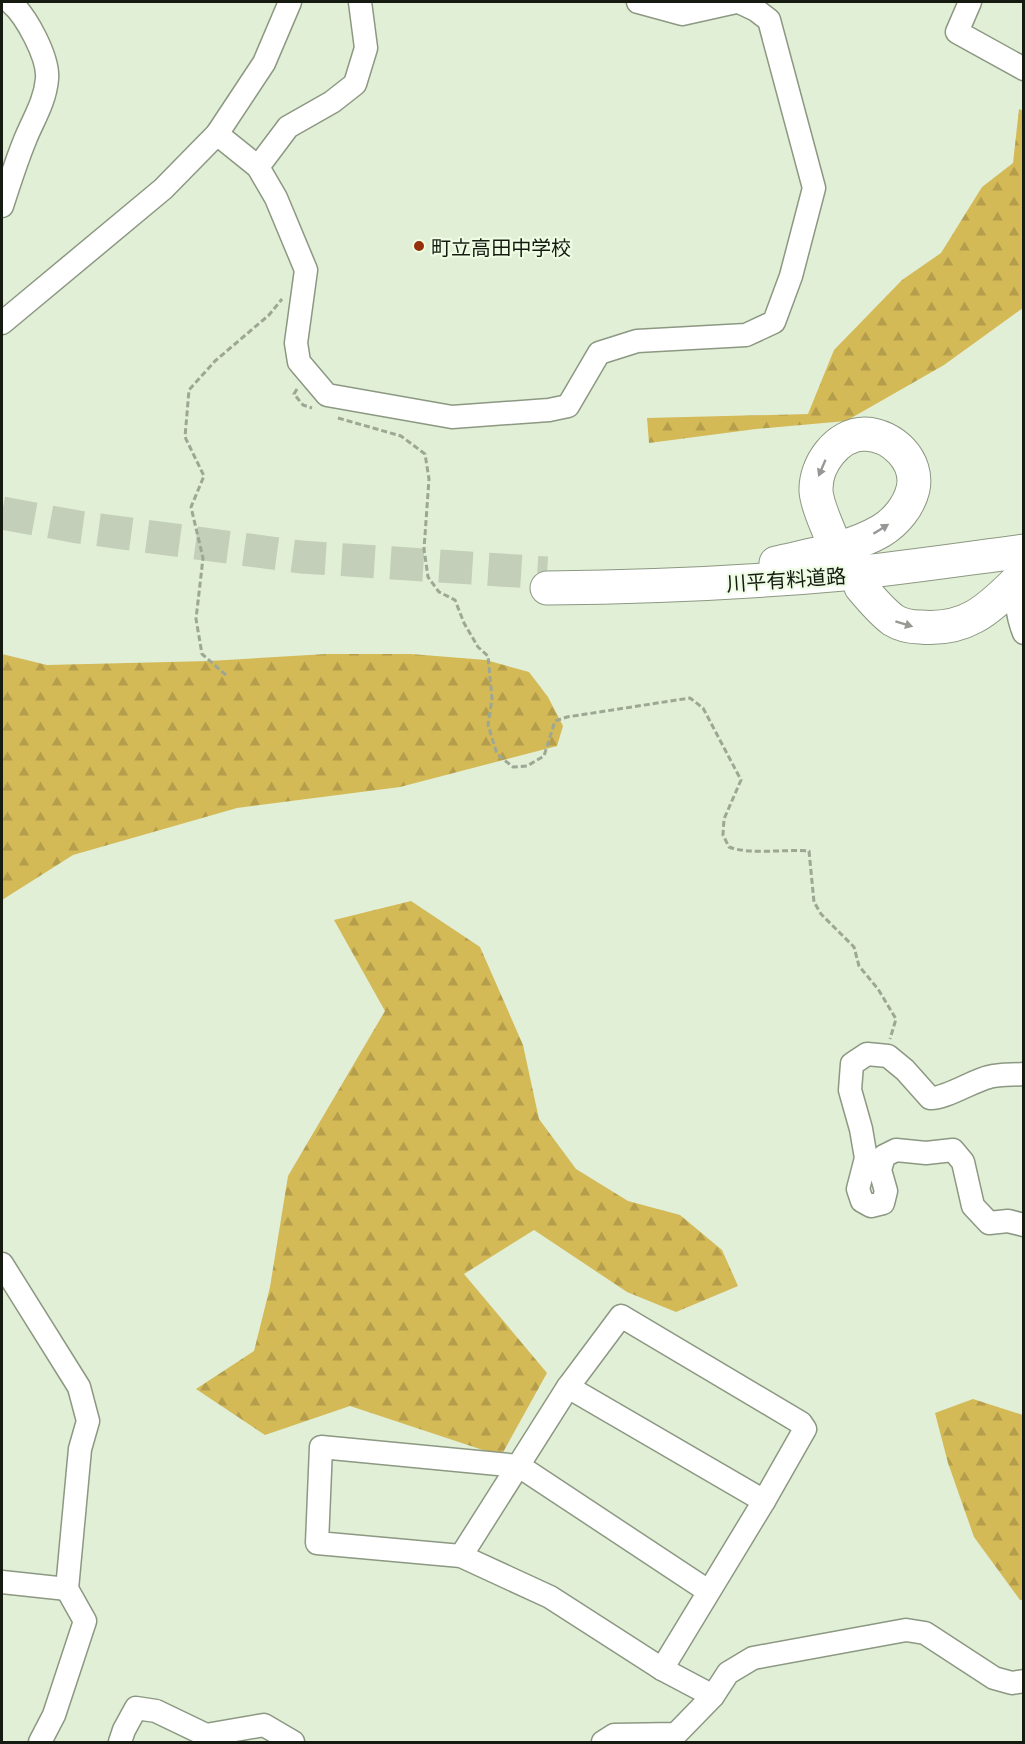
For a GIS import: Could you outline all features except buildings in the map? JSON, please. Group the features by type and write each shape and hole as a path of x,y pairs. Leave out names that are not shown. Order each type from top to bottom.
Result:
{"highway":[{"path":"745,570 830,550 881,531 898,517 911,498 915,479 910,463 899,448 882,438 865,434 836,445 818,474 816,492 830,534"},
{"name":"川平有料道路","path":"872,559 1022,562 852,580 661,587 547,580 745,570 872,559"},
{"path":"852,580 895,621 913,627 936,629 970,620 991,607 1022,562"}],"street":[{"path":"2,206 25,139 42,104 48,77 42,54 30,28 10,2"},
{"path":"2,323 163,189 217,134 264,63 290,2"},
{"path":"217,134 258,167 276,198 306,270 296,343 299,362 327,395 452,417 549,410 568,406 599,353 637,341 746,335 774,322 791,276 814,188 769,20 756,10 738,2 682,14 638,2"},
{"path":"970,2 957,32 1023,69"},
{"path":"258,167 288,127 332,102 355,84 366,48 366,4"},
{"path":"1022,562 1017,614 1023,633"},
{"path":"1023,1074 991,1077 938,1098 930,1098 905,1070 886,1056 867,1054 852,1064 850,1090 866,1158 858,1189 862,1201 871,1206 883,1203 886,1191 880,1170 884,1156 896,1150 926,1152 953,1150 963,1162 974,1206 989,1223 1008,1221 1023,1225"},
{"path":"2,1264 79,1387 88,1421 80,1449 67,1589 85,1621 54,1715 39,1743"},
{"path":"461,1556 568,1387 621,1316 801,1423 805,1429 662,1669"},
{"path":"568,1387 764,1501"},
{"path":"708,1591 519,1466 321,1447 316,1543 461,1556 550,1597 662,1669 713,1696"},
{"path":"2,1582 67,1589"},
{"path":"603,1743 614,1735 676,1734 713,1696 728,1673 753,1658 906,1630 925,1633 994,1678 1012,1683 1023,1681"},
{"path":"120,1743 136,1708 156,1711 206,1735 264,1725 293,1743"}],"path":[{"path":"226,675 202,654 196,619 203,558 191,507 204,476 185,437 189,390 215,361 269,315 284,297"},
{"path":"309,373 294,394 303,405 321,412"},
{"path":"330,415 401,435 425,454 429,479 424,549 428,576 439,592 454,600 478,647 488,656 492,699 488,725 497,754 513,767 527,766 544,756 555,722 567,717 690,698 697,703 703,708 741,780 724,819 723,835 729,847 740,852 787,849 809,851 814,902 820,914 854,947 859,966 878,989 896,1018 886,1056"}],"green space":[{"path":"1019,109 1024,111 1023,308 944,365 846,421 756,429 649,443 647,418 808,414 834,350 902,280 941,253 982,187 1013,163"},
{"path":"2,654 47,665 209,661 326,654 411,654 486,660 529,672 548,697 563,726 557,746 400,787 237,808 73,855 2,900"},
{"path":"411,901 480,947 523,1045 539,1119 576,1169 628,1201 680,1215 722,1250 738,1286 676,1312 627,1292 534,1230 464,1274 547,1373 501,1456 350,1406 265,1435 196,1389 254,1351 270,1287 288,1176 385,1011 334,920"},
{"path":"973,1399 1023,1415 1023,1600 1020,1600 974,1537 948,1463 935,1413"}],"tunnel":[{"path":"2,513 78,527 301,557 547,573"}],"place":[{"name":"町立高田中学校","path":"419,246"}]}
